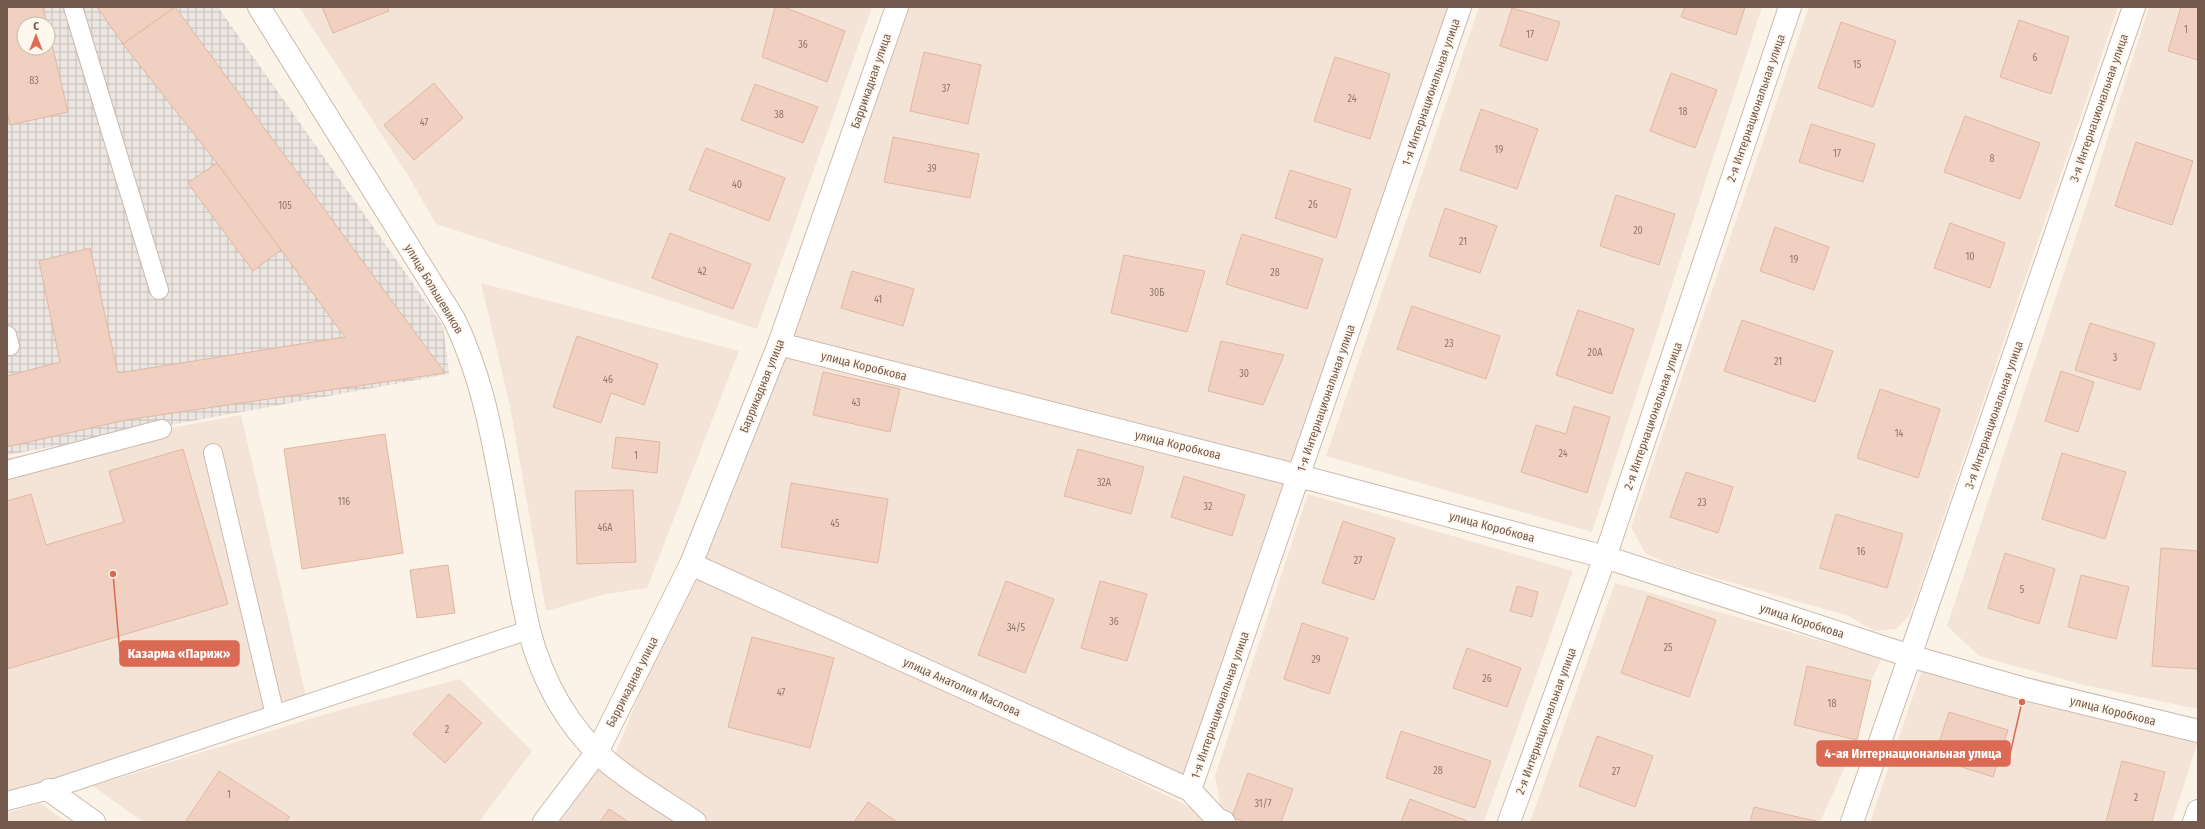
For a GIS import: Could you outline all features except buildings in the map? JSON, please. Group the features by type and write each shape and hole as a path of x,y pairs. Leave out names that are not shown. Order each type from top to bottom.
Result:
{"street":[{"name":"улица Большевиков","path":"259,7 454,319 470,353 482,388 490,424 529,630 538,661 551,689 573,724 597,752 611,765 695,822"},
{"name":"Баррикадная улица","path":"544,822 597,752 691,564 779,344 897,7"},
{"name":"1-я Интернациональная улица","path":"1190,790 1460,7"},
{"name":"2-я Интернациональная улица","path":"1509,822 1605,557 1790,7"},
{"name":"3-я Интернациональная улица","path":"1852,822 2134,7"},
{"name":"улица Коробкова","path":"779,344 1299,476 1605,557 1910,656 2025,689 2198,731"},
{"name":"улица Анатолия Маслова","path":"691,564 1190,790 1217,819 1224,822"},
{"path":"49,790 94,822"},
{"path":"2194,822 2198,811"}],"lane":[{"path":"73,7 159,290"},
{"path":"7,470 162,430"},
{"path":"213,453 275,715"},
{"path":"7,801 49,790 529,630"}],"shaded area":[{"path":"7,7 218,7 443,326 449,374 7,455"},
{"path":"299,7 872,7 757,329 436,224 409,177"},
{"path":"897,7 1448,7 1299,476 1190,790 711,574 1178,801 1216,822 691,822 611,765 779,344"},
{"path":"1479,7 1762,7 1592,532 1326,456"},
{"path":"1809,7 2118,7 1910,615 1896,629 1875,631 1846,615 1670,565 1645,553 1631,527"},
{"path":"2149,7 2198,7 2198,709 2084,685 1979,656 1947,626 2087,203"},
{"path":"481,283 739,351 647,588 606,594 546,611 510,406"},
{"path":"241,415 310,714 7,808 7,458"},
{"path":"1308,494 1573,571 1484,822 1228,822 1223,820 1215,776"},
{"path":"1615,583 1882,658 1871,681 1857,740 1820,822 1530,822"},
{"path":"1922,670 2198,741 2172,822 1870,822"},
{"path":"460,679 532,751 479,822 143,822 93,786 336,711"},
{"path":"592,756 685,822 542,822"},
{"path":"40,803 67,822 7,822 7,813"}],"place":[{"name":"Казарма «Париж»","path":"113,574"},
{"name":"4-ая Интернациональная улица","path":"2022,702"}]}
